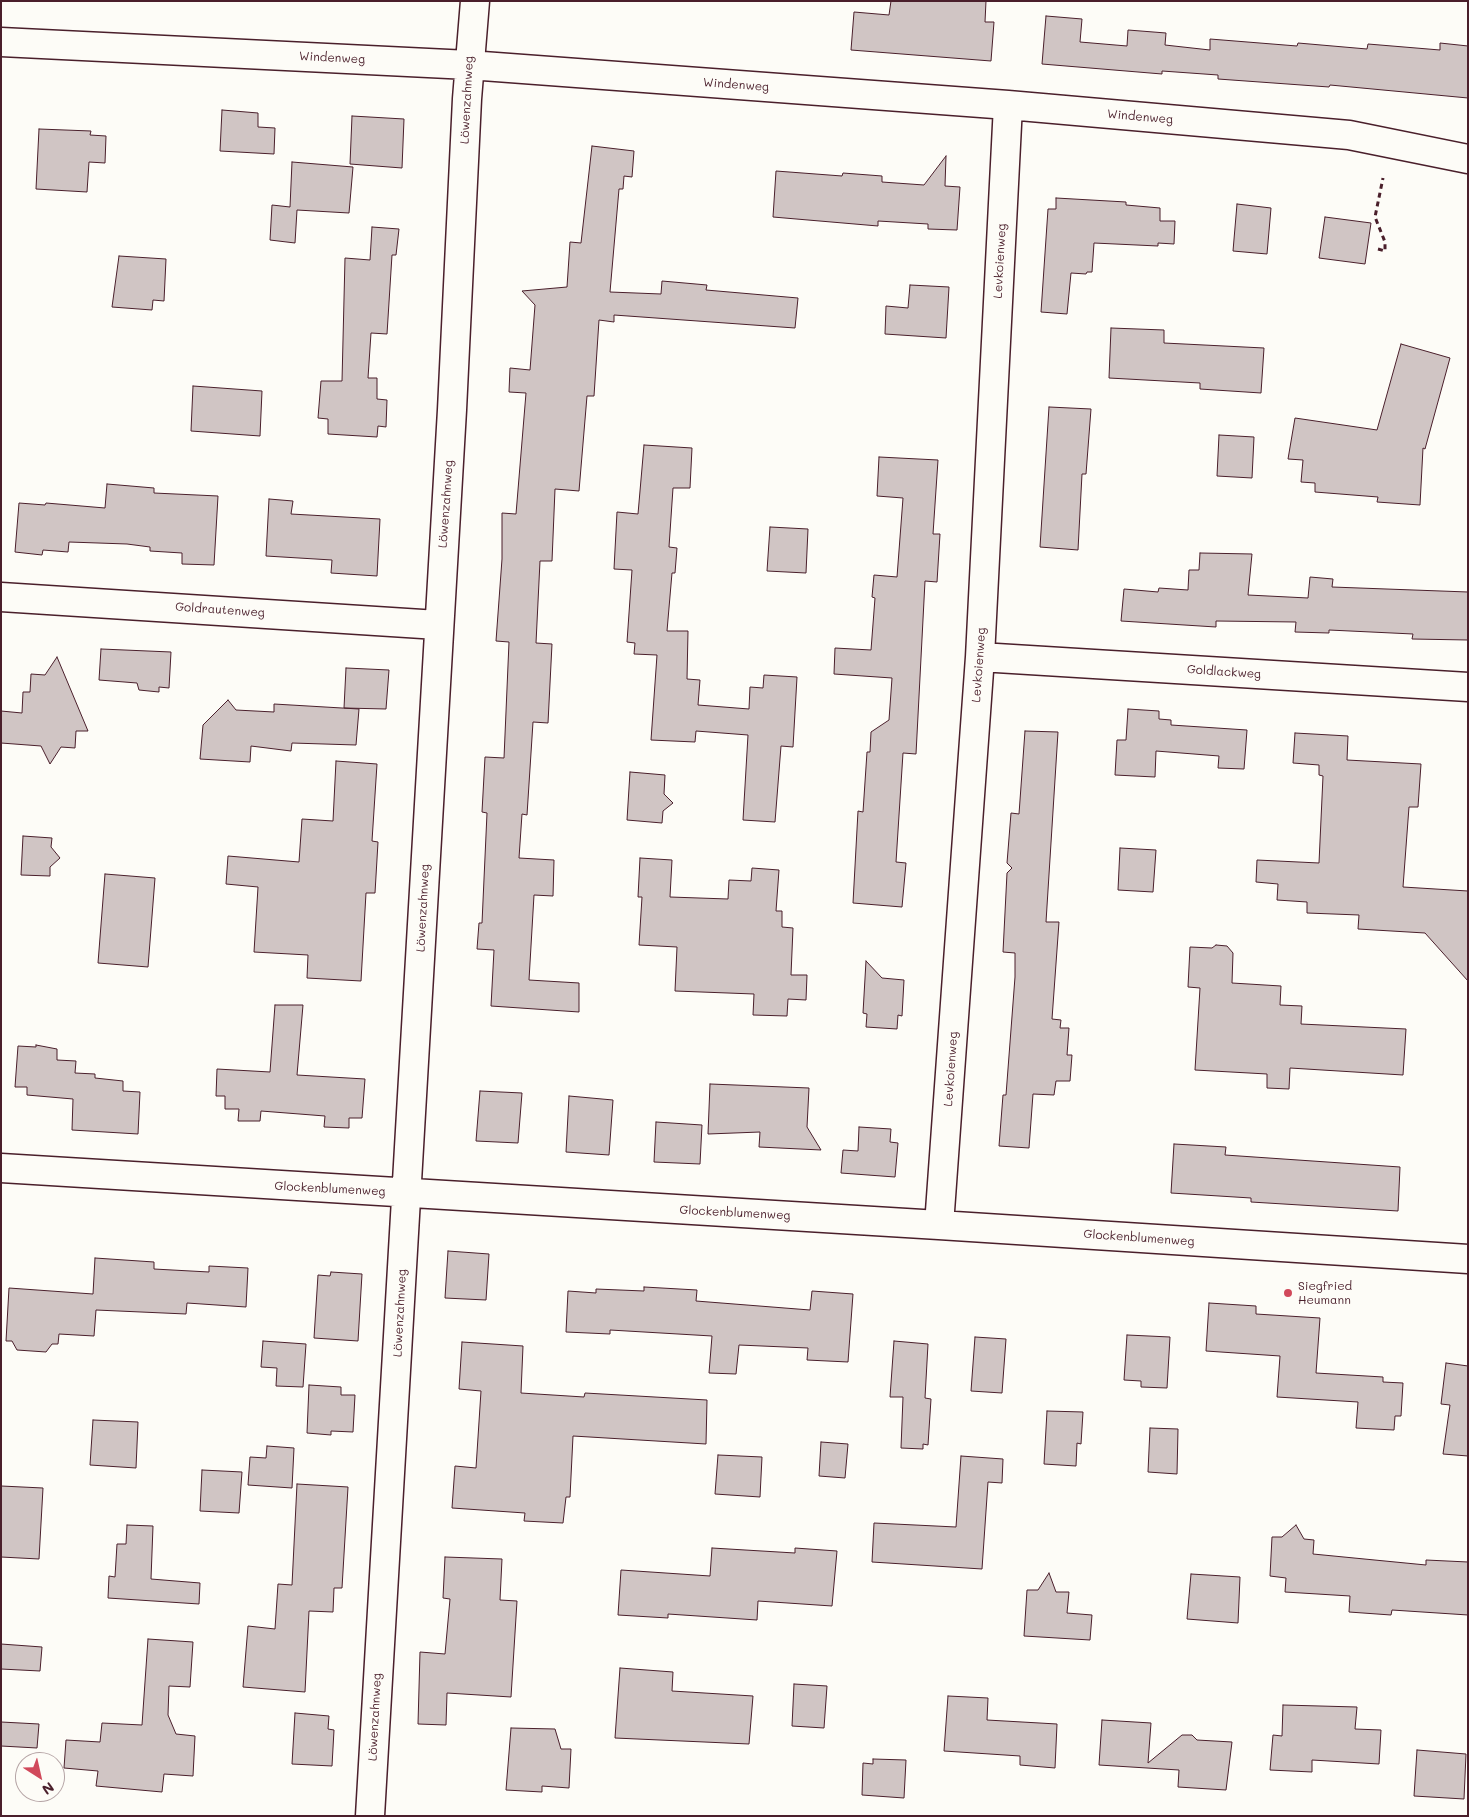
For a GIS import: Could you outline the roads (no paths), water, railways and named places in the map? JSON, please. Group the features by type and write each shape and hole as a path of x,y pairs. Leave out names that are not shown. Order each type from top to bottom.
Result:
{"street":[{"name":"Löwenzahnweg","path":"370,1816 474,1"},
{"name":"Windenweg","path":"1,42 469,65 1008,105 1349,135 1468,159"},
{"name":"Levkoienweg","path":"939,1225 980,657 1008,105"},
{"name":"Goldrautenweg","path":"1,597 438,625"},
{"name":"Goldlackweg","path":"980,657 1468,687"},
{"name":"Glockenblumenweg","path":"1,1168 1468,1259"}],"place":[{"name":"Siegfried Heumann","path":"1288,1293"}]}
